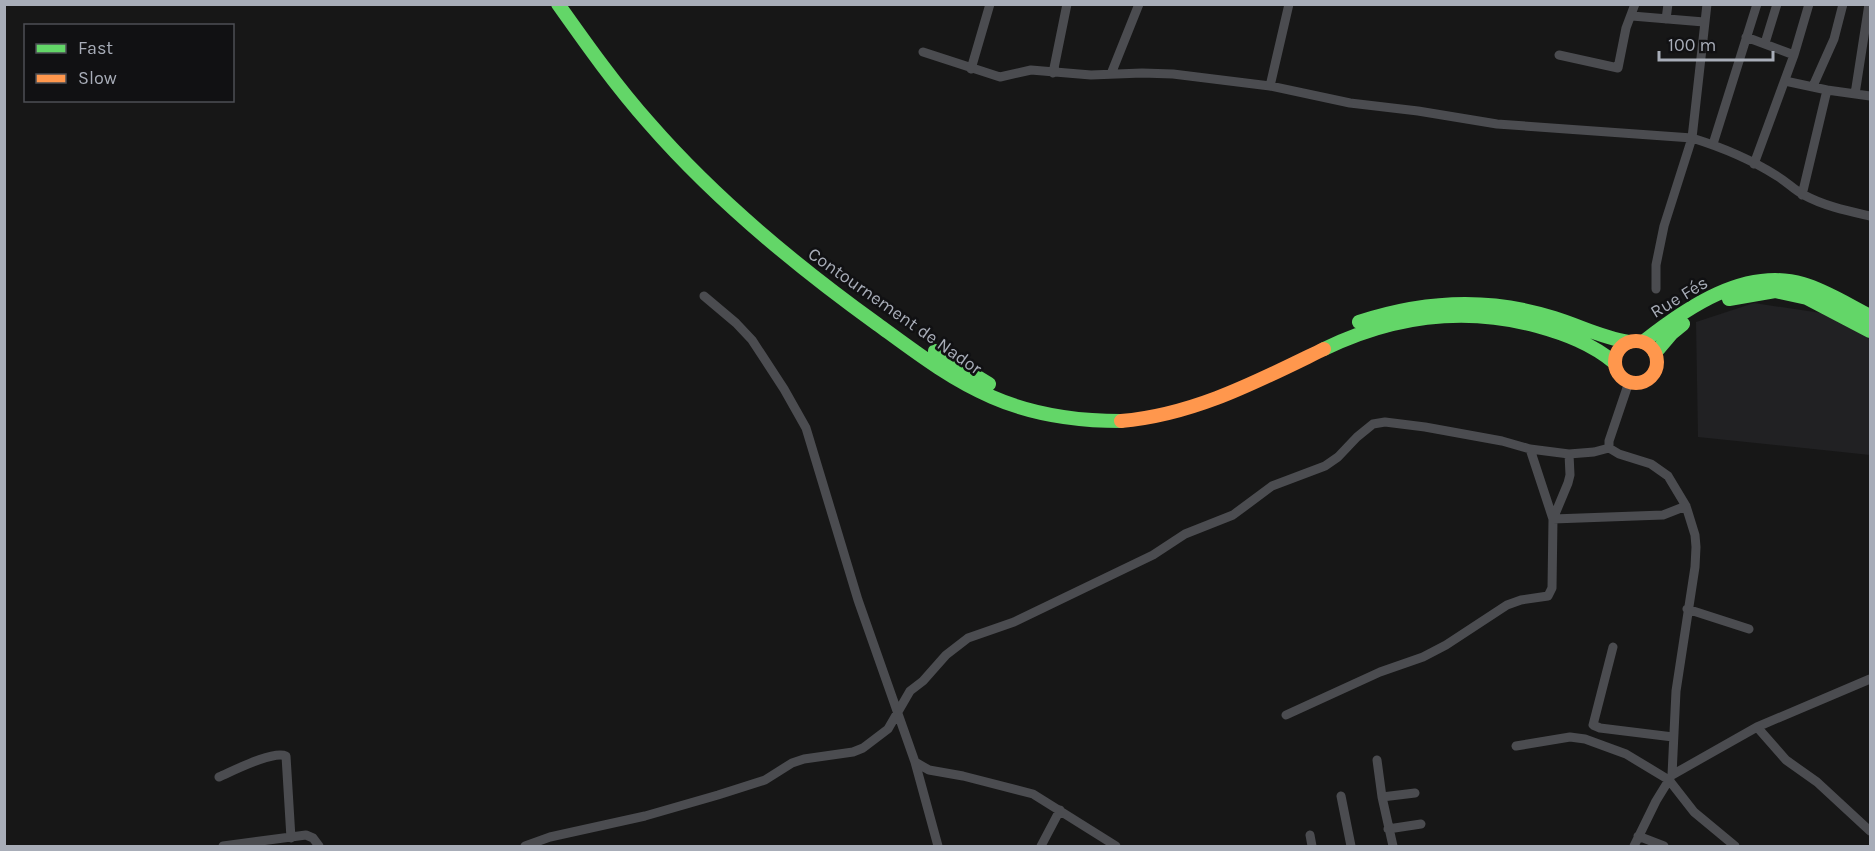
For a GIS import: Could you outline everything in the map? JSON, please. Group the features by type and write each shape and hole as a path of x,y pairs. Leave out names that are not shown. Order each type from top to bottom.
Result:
{"highway":[{"name":"Contournement de Nador","path":"558,4 637,109 718,196 780,251 841,299 960,382 1003,402 1048,416 1084,420 1143,419 1190,410 1239,390 1342,340 1376,327 1410,319 1446,315 1482,315 1517,320 1551,329 1595,348 1615,363"},
{"name":"Contournement de Nador","path":"572,4 616,66 669,129 726,188 758,217 847,290 926,346 985,382 1025,398 1049,405 1091,411 1160,405 1209,391 1338,330 1373,316 1436,304 1483,304 1519,309 1555,318 1603,338 1636,342"},
{"name":"Rue Fés","path":"1636,342 1710,297 1770,279 1791,281 1817,289 1870,316"},
{"name":"Rue Fés","path":"1655,353 1672,333 1695,316 1731,298 1775,291 1807,298 1870,331"},
{"path":"1636,342 1650,347 1655,353 1657,363 1648,379 1639,383 1629,382 1622,378 1615,363 1616,354 1622,347 1636,342"}],"street":[{"path":"971,69 990,4"},
{"path":"1053,73 1067,4"},
{"path":"1111,74 1139,4"},
{"path":"1270,86 1289,4"},
{"path":"1559,56 1618,68 1626,28 1635,4"},
{"path":"1666,19 1668,4"},
{"path":"1656,289 1656,265 1664,226 1692,138 1707,4"},
{"path":"1713,144 1757,4"},
{"path":"1765,43 1777,4"},
{"path":"1754,164 1794,55 1809,4"},
{"path":"1813,86 1834,39 1843,4"},
{"path":"1855,94 1869,4"},
{"path":"1632,16 1704,22"},
{"path":"1746,37 1794,55"},
{"path":"923,52 971,69 1000,76 1025,70 1053,73 1173,74 1270,86 1350,103 1497,124 1692,138 1713,144 1778,176 1802,195 1870,216"},
{"path":"1785,81 1870,96"},
{"path":"1802,195 1827,90"},
{"path":"704,296 752,340 806,428 848,570 915,762 938,846"},
{"path":"525,846 550,837 645,816 718,795 765,780 792,763 804,759 853,752 862,748 888,729 910,691 923,681 939,661 968,638 1014,622 1153,555 1185,534 1233,515 1272,486 1325,466 1373,424 1385,422 1425,427 1502,441 1530,449 1569,454 1594,452 1609,444 1629,382"},
{"path":"1609,444 1614,452 1643,461 1657,468 1672,481 1686,506 1696,547 1676,691 1671,778"},
{"path":"1286,715 1380,672 1423,657 1446,645 1507,605 1521,600 1548,596 1552,588 1553,519 1530,449"},
{"path":"1553,519 1570,475 1569,454"},
{"path":"1553,519 1663,515 1686,506"},
{"path":"1687,609 1749,629"},
{"path":"1613,646 1593,725 1600,728 1673,737"},
{"path":"1634,846 1656,801 1671,778 1757,727 1870,679"},
{"path":"1757,727 1786,760 1817,782 1870,831"},
{"path":"1516,746 1562,738 1585,739 1608,745 1671,778 1694,812 1735,846"},
{"path":"219,777 267,758 280,754 286,756 291,838"},
{"path":"1377,760 1382,797 1393,846"},
{"path":"915,762 929,770 963,776 1033,795 1116,846"},
{"path":"1382,797 1415,793"},
{"path":"1341,796 1351,846"},
{"path":"1041,846 1060,810"},
{"path":"1388,829 1421,824"},
{"path":"223,846 306,835 313,838 319,846"},
{"path":"1310,835 1312,846"},
{"path":"1638,836 1664,846"}],"shaded area":[{"path":"1754,303 1821,313 1870,332 1870,455 1698,437 1696,322"}],"traffic: fast":[{"path":"558,4 625,95 701,179 786,255 846,302 933,364 992,397 1055,416 1121,421"},
{"path":"1643,342 1697,304 1738,286 1760,281 1781,280 1803,284 1829,294 1870,316"},
{"path":"1729,299 1775,291 1807,298 1870,331"},
{"path":"1359,322 1432,306 1481,304 1530,311 1610,338 1629,342"},
{"path":"1324,349 1350,338 1402,322 1455,316 1482,317 1509,320 1558,332 1588,345 1615,363"},
{"path":"1655,353 1683,324"},
{"path":"935,351 989,384"}],"traffic: slow":[{"path":"1636,341 1651,347 1657,362 1651,377 1636,383 1621,377 1615,362 1621,347 1636,341"},
{"path":"1121,421 1174,412 1200,404 1250,384 1324,349"}]}
